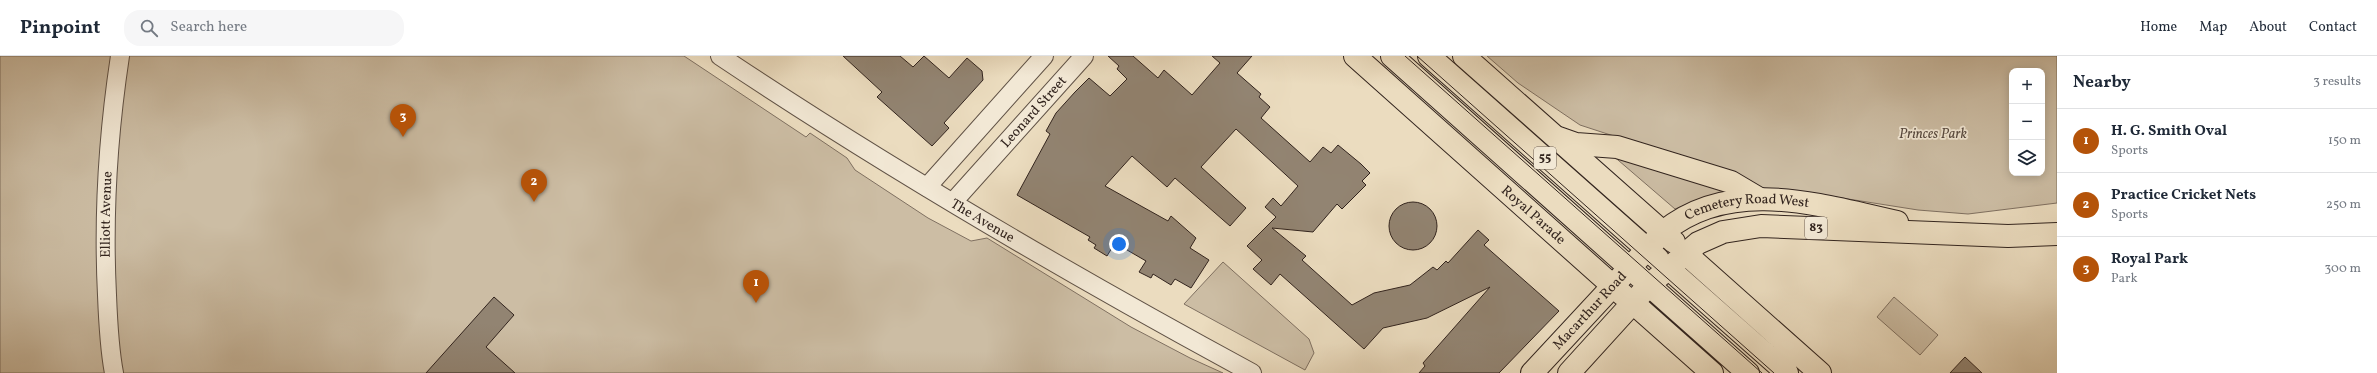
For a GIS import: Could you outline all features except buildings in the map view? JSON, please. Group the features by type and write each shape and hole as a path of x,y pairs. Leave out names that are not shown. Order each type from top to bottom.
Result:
{"main road":[{"name":"Royal Parade","path":"1355,56 1712,373"},
{"name":"Royal Parade","path":"1392,56 1748,373"},
{"name":"55","path":"1429,56 1787,373"},
{"name":"55","path":"1464,56 1558,138 1820,373"},
{"path":"1453,144 1469,125"},
{"path":"1558,138 1576,144 1617,147 1731,182 1758,198"},
{"name":"Cemetery Road West","path":"1647,249 1674,223 1709,207 1758,198 1809,203 1953,234"},
{"name":"Cemetery Road West","path":"1668,268 1685,253 1706,238 1723,232 1751,226 2008,236 2057,234"},
{"name":"Macarthur Road","path":"1532,373 1647,249"},
{"name":"Macarthur Road","path":"1569,373 1632,302 1668,268"}],"street":[{"name":"Elliott Avenue","path":"114,373 109,327 105,223 109,147 120,56"},
{"name":"The Avenue","path":"720,56 828,127 1040,255 1252,373"},
{"path":"927,187 1044,56"},
{"name":"Leonard Street","path":"953,202 1084,56"},
{"path":"962,148 984,167"}],"green space":[{"path":"0,56 684,56 806,137 810,133 847,158 855,170 928,218 971,241 987,238 1131,327 1190,358 1223,373 0,373"},
{"name":"Princes Park","path":"1487,56 2057,56 2057,203 1968,214 1918,210 1791,190 1756,189 1730,174 1580,125 1518,83"},
{"path":"1611,154 1732,191 1706,197 1675,209"},
{"path":"1223,262 1309,339 1314,353 1305,370 1184,304"},
{"path":"1894,297 1938,335 1920,355 1877,317"}],"tram line":[{"path":"1405,56 1762,373"},
{"path":"1417,56 1774,373"}],"place":[{"name":"Royal Park","path":"403,137"},
{"name":"Practice Cricket Nets","path":"534,202"},
{"name":"H. G. Smith Oval","path":"756,303"}]}
